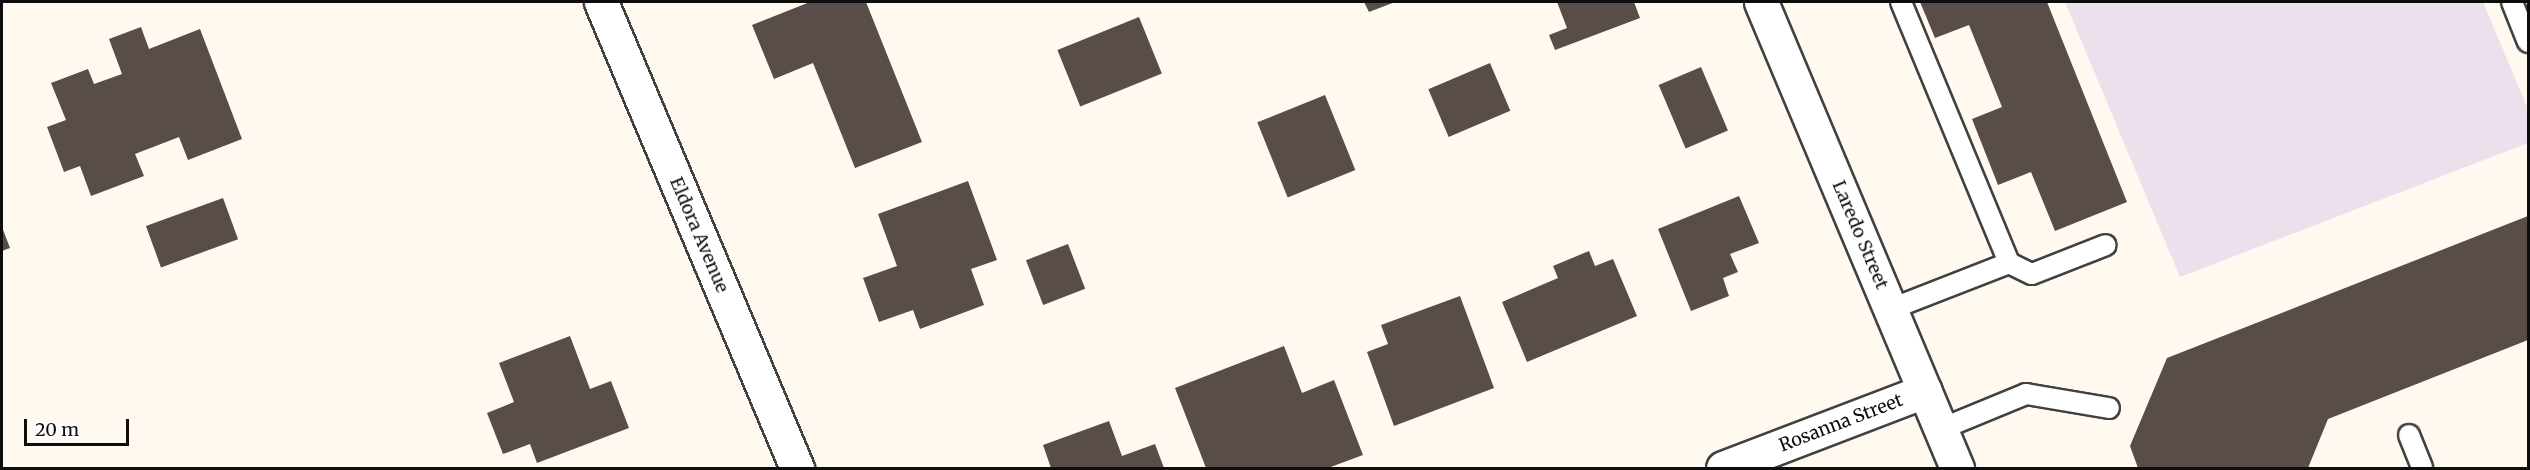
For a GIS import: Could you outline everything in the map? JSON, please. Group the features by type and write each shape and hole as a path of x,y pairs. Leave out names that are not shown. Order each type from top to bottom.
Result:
{"street":[{"name":"Eldora Avenue","path":"601,2 797,468"},
{"name":"Laredo Street","path":"1761,2 1958,468"},
{"name":"Rosanna Street","path":"1723,468 1926,391"}],"lane":[{"path":"1901,2 2009,263 2032,274 2106,245"},
{"path":"2512,2 2529,42"},
{"path":"1891,309 2009,263"},
{"path":"1941,429 2026,393 2109,408"},
{"path":"2409,435 2422,468"}],"shaded area":[{"path":"2065,2 2483,2 2528,109 2528,143 2180,277"}],"building":[{"path":"810,2 866,2 922,142 855,168 813,63 774,79 752,25"},
{"path":"1364,2 1395,2 1369,12"},
{"path":"1557,2 1634,2 1640,18 1555,50 1549,35 1567,28"},
{"path":"1920,2 2047,2 2127,202 2055,231 2031,172 1998,185 1972,119 2002,107 1969,25 1935,38"},
{"path":"1139,17 1162,74 1080,107 1057,50"},
{"path":"141,27 149,49 200,29 242,139 188,160 179,137 135,154 144,176 91,196 80,166 64,172 47,127 66,120 51,83 88,69 94,84 122,74 109,39"},
{"path":"1490,63 1510,111 1449,137 1428,89"},
{"path":"1701,67 1728,131 1686,148 1659,85"},
{"path":"1325,95 1355,170 1288,197 1257,122"},
{"path":"968,181 997,260 971,269 984,305 920,329 913,310 879,322 863,278 897,266 878,214"},
{"path":"1739,196 1759,243 1730,254 1738,272 1723,278 1729,296 1691,311 1658,229"},
{"path":"223,198 238,239 161,267 146,226"},
{"path":"2528,216 2528,340 2328,419 2308,468 2138,468 2130,446 2167,358"},
{"path":"2,227 10,248 2,251"},
{"path":"1068,244 1085,289 1043,305 1026,260"},
{"path":"1589,251 1595,266 1613,259 1637,316 1527,362 1502,302 1558,278 1553,266"},
{"path":"1460,296 1494,388 1394,426 1367,352 1388,344 1381,325"},
{"path":"570,336 590,389 611,381 629,428 537,463 530,444 503,454 487,413 514,402 499,363"},
{"path":"1284,346 1302,393 1334,380 1363,455 1328,468 1206,468 1175,388"},
{"path":"1109,421 1122,456 1155,444 1164,468 1051,468 1043,445"}]}
